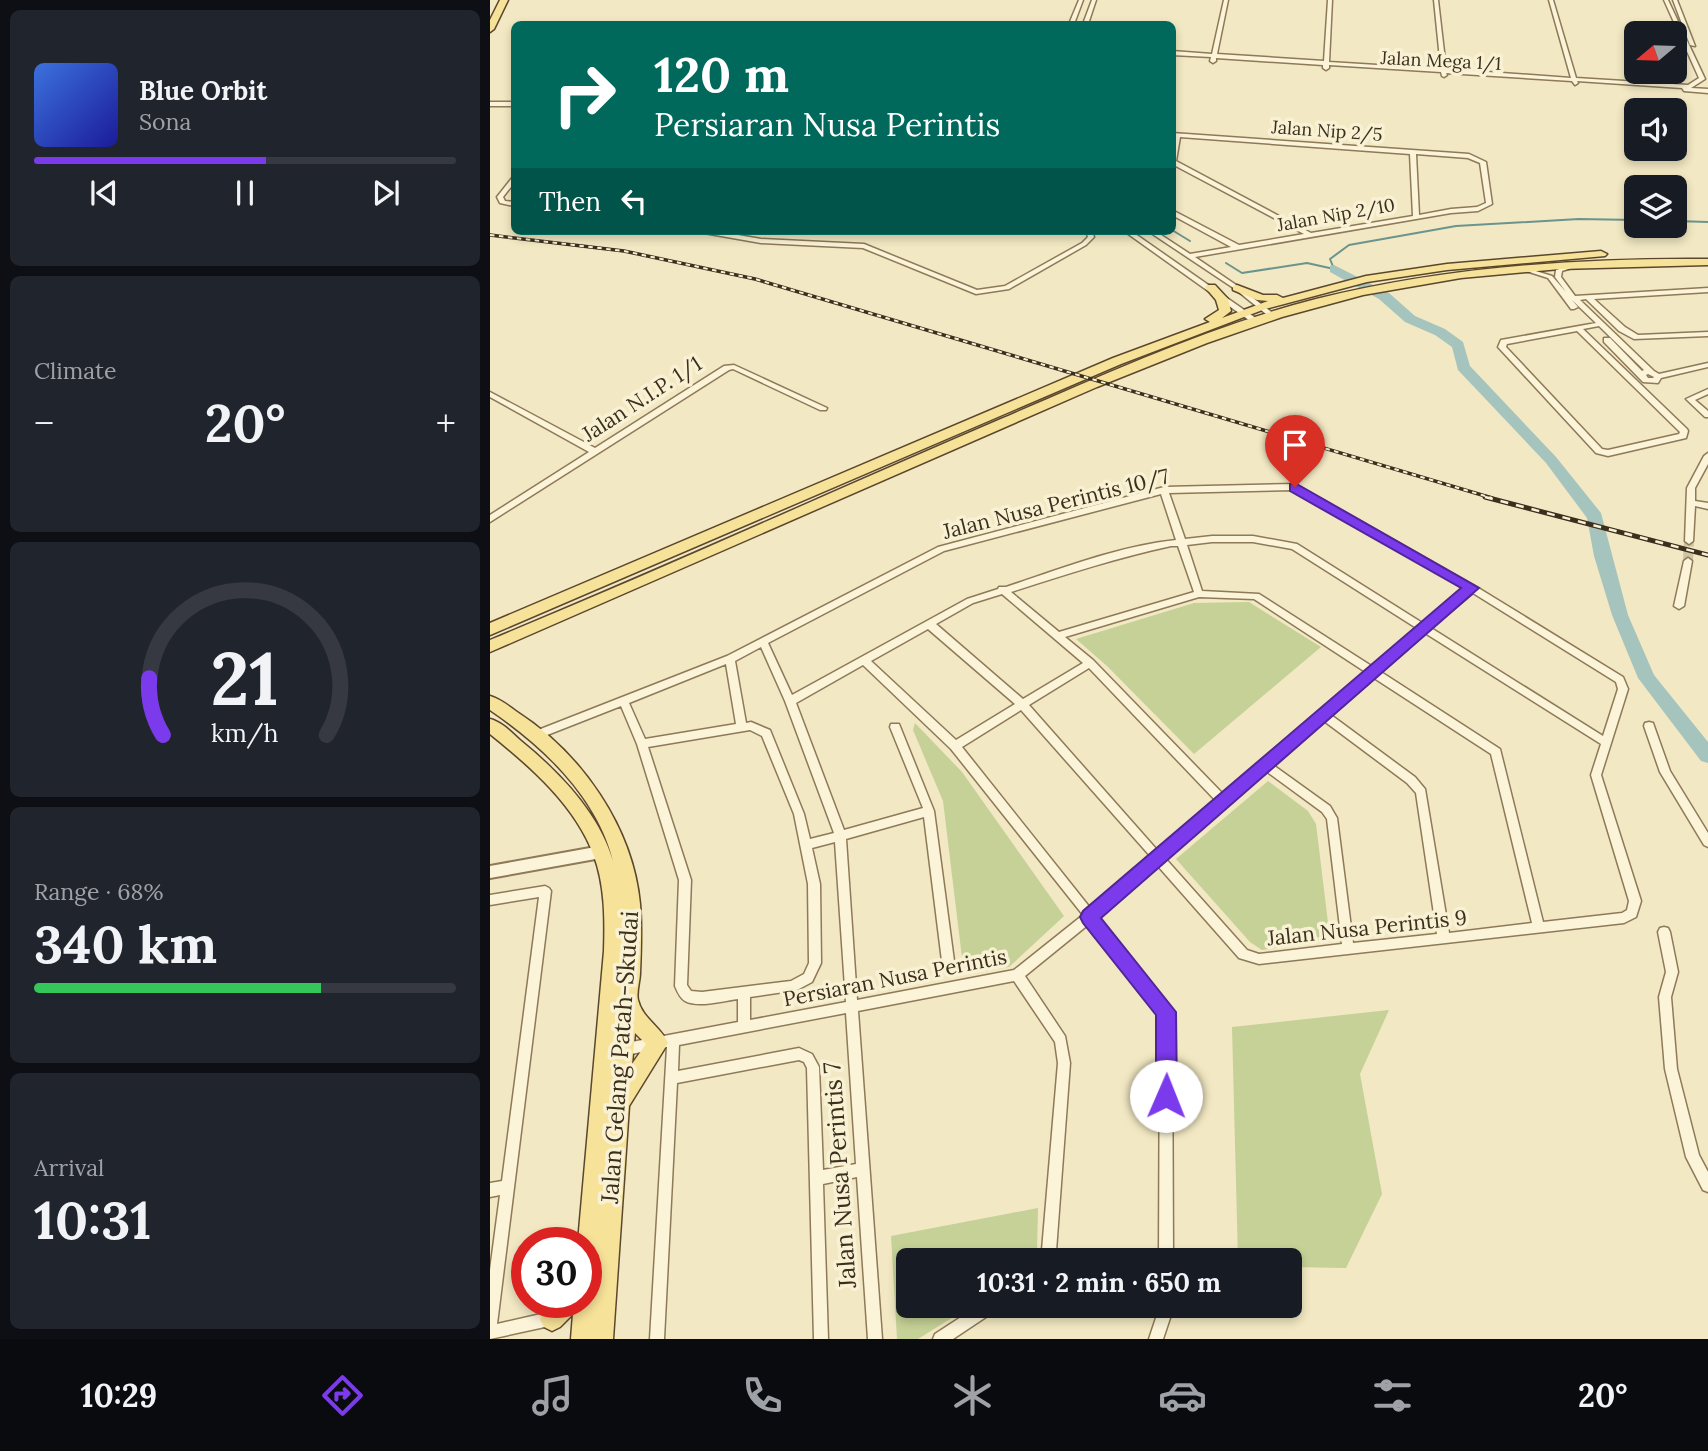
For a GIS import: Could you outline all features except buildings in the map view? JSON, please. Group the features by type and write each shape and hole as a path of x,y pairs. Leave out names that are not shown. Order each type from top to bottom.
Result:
{"main road":[{"path":"490,8 494,0"},
{"path":"490,29 504,0"},
{"path":"1187,332 1251,316 1271,316 1372,286 1569,255 1706,260"},
{"path":"491,642 1197,341 1251,316 1261,307 1353,282 1372,286 1579,265 1706,260"},
{"path":"491,642 1187,332 1225,311 1222,299 1211,287"},
{"path":"1237,288 1271,299 1308,293"},
{"name":"Jalan Gelang Patah-Skudai","path":"490,702 537,735 592,798 609,824 621,853 632,926 628,1000 615,1051 591,1227"},
{"name":"Jalan Gelang Patah-Skudai","path":"490,725 526,754 578,813 601,852 615,931 615,1051 619,1102 595,1227"},
{"path":"619,1102 666,1042 641,1025 628,1000"},
{"name":"Jalan Gelang Patah-Skudai","path":"586,1318 590,1338"}],"street":[{"path":"1072,21 1081,0"},
{"path":"1085,21 1094,0"},
{"path":"1176,54 1213,59 1226,0"},
{"path":"1327,65 1330,0"},
{"path":"1436,0 1444,72"},
{"path":"1551,0 1574,81 1707,89 1675,0"},
{"path":"1666,0 1705,80"},
{"name":"Jalan Mega 1/1","path":"1176,59 1327,65 1707,89"},
{"path":"1689,87 1705,80"},
{"path":"490,104 511,104"},
{"name":"Jalan Nip 2/5","path":"1176,135 1478,158 1483,162 1489,204"},
{"path":"1413,152 1416,217"},
{"path":"1176,164 1311,235"},
{"path":"511,183 500,197 502,202 511,204"},
{"name":"Jalan Nip 2/10","path":"1188,256 1478,209 1489,204"},
{"path":"1176,214 1238,247"},
{"path":"729,235 761,240 864,246 961,288 986,292 1007,288 1084,244 1090,235"},
{"path":"1133,235 1251,316"},
{"path":"1157,235 1237,288 1271,316"},
{"path":"1569,298 1557,273 1579,265"},
{"path":"1525,270 1549,277 1650,374 1708,365"},
{"path":"1569,298 1708,290"},
{"path":"1587,296 1628,334 1644,337 1708,334"},
{"path":"1578,328 1684,431 1684,436 1608,453 1599,451 1502,347 1504,342 1578,328 1596,325"},
{"name":"Jalan N.I.P. 1/1","path":"490,519 727,368 734,367 822,408"},
{"path":"1708,391 1690,399 1708,415"},
{"path":"490,394 594,451"},
{"path":"1689,541 1691,488 1708,456"},
{"name":"Jalan Nusa Perintis 10/7","path":"537,735 730,659 942,549 1164,491 1295,487 1472,588 1620,680 1623,689 1605,742"},
{"path":"1164,491 1199,594"},
{"path":"1692,503 1708,506"},
{"path":"790,701 970,601 1002,589 1179,540 1271,540 1294,546 1605,742"},
{"path":"1679,606 1688,561"},
{"name":"Persiaran Nusa Perintis","path":"615,1051 1017,975 1089,917 1472,588"},
{"path":"1002,589 1090,663 1223,801"},
{"path":"1057,636 1199,594 1256,596 1496,752 1539,928"},
{"name":"Jalan Nusa Perintis 9","path":"929,624 1022,704 1243,954 1259,959 1624,918 1632,913 1635,901 1596,775 1605,742"},
{"name":"Jalan Nusa Perintis 7","path":"763,642 790,701 840,834 875,1339"},
{"path":"730,659 747,727"},
{"path":"864,660 955,746 1166,1012 1166,1248"},
{"path":"955,746 1090,663"},
{"path":"624,702 642,744 685,880 681,986 687,996 702,998 793,986 808,978 815,964 814,884 799,814 766,733 747,727 642,744"},
{"path":"1323,715 1411,780 1420,792 1444,939"},
{"path":"1649,726 1665,772 1708,842"},
{"path":"895,727 929,811 948,961"},
{"path":"1265,765 1326,809 1332,818 1348,949"},
{"path":"806,845 929,811"},
{"path":"490,872 601,852"},
{"path":"490,900 545,891 490,1324"},
{"path":"1664,932 1672,972 1665,997 1671,1069 1693,1157 1708,1185"},
{"path":"1017,975 1061,1040 1064,1063 1058,1170 1049,1248"},
{"path":"744,992 744,1027"},
{"path":"657,1339 671,1078 666,1042"},
{"path":"671,1078 799,1054 807,1058 813,1067 821,1339"},
{"path":"817,1178 862,1170"},
{"path":"490,1190 508,1186"},
{"path":"490,1332 527,1318"},
{"path":"940,1339 971,1318"},
{"path":"1156,1339 1163,1318"}],"green space":[{"path":"1249,602 1321,647 1194,754 1107,666 1076,639 1194,603"},
{"path":"915,723 962,772 1064,916 1009,967 964,974 943,801 913,730"},
{"path":"1268,781 1308,811 1316,824 1330,939 1262,950 1250,942 1176,859"},
{"path":"1389,1010 1360,1074 1382,1194 1346,1268 1302,1267 1302,1248 1238,1248 1232,1027"},
{"path":"1038,1208 1037,1248 896,1248 896,1318 952,1318 918,1339 897,1339 891,1236"}],"waterway":[{"path":"1226,263 1242,273 1307,263 1334,269 1330,259 1349,245 1456,226 1579,219 1624,220"},
{"path":"1687,221 1708,222"},
{"path":"1176,232 1190,241"},
{"path":"1334,269 1384,296 1410,319 1440,332 1458,345 1463,367 1551,460 1595,517 1602,556 1620,615 1647,678 1708,756"}],"tunnel":[{"path":"1688,561 1689,541"}],"railway":[{"path":"490,235 624,251 755,279 1492,498"},
{"path":"1485,497 1708,555"}],"route":[{"path":"1166,1096 1166,1012 1089,917 1472,588 1295,487"}]}
